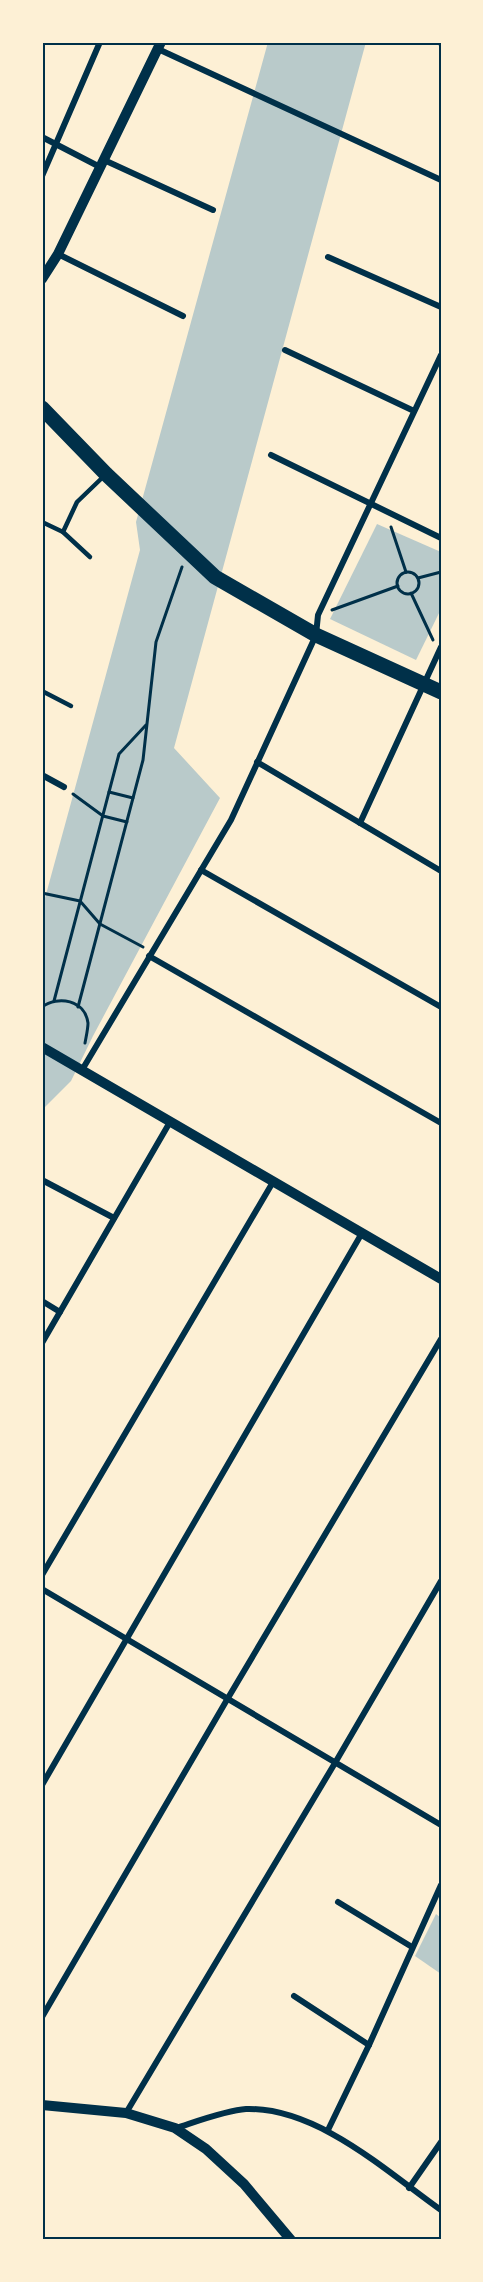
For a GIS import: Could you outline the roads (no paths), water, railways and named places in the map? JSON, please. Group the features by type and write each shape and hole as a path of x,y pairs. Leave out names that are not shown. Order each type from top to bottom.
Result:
{"main road":[{"path":"42,408 106,474 215,577 316,635 441,692"}],"street":[{"path":"42,176 100,42"},
{"path":"42,279 58,254 159,45 441,180"},
{"path":"42,137 213,210"},
{"path":"58,254 183,316"},
{"path":"328,257 441,307"},
{"path":"285,350 414,411"},
{"path":"82,1070 231,820 316,635 318,615 441,355"},
{"path":"271,455 441,538"},
{"path":"360,823 440,650"},
{"path":"257,762 441,871"},
{"path":"42,775 64,787"},
{"path":"201,870 441,1007"},
{"path":"150,954 441,1123"},
{"path":"42,1047 441,1279"},
{"path":"42,1343 170,1122"},
{"path":"42,1180 114,1218"},
{"path":"42,1575 273,1182"},
{"path":"42,1785 362,1233"},
{"path":"42,1301 60,1312"},
{"path":"42,2017 441,1339"},
{"path":"126,2113 441,1581"},
{"path":"42,1589 441,1825"},
{"path":"328,2130 441,1885"},
{"path":"338,1902 412,1947"},
{"path":"294,1996 369,2045"},
{"path":"42,2105 126,2113 175,2128 206,2149 244,2184 291,2240"},
{"path":"175,2128 244,2109 277,2110 328,2130 441,2210"},
{"path":"409,2188 441,2142"}],"lane":[{"path":"63,532 77,502 106,474"},
{"path":"42,522 63,532 90,557"},
{"path":"42,691 71,706"}]}
